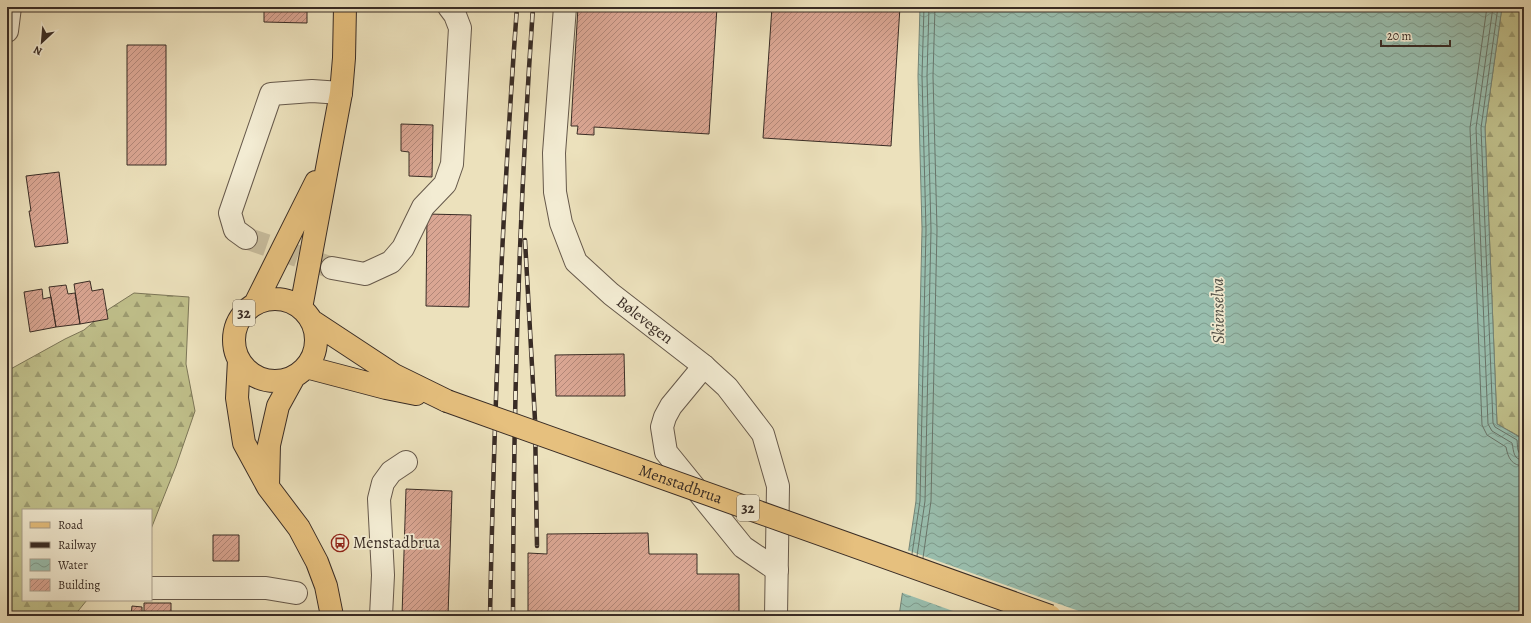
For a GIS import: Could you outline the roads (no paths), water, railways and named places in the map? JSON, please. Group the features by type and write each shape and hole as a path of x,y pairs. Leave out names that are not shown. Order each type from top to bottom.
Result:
{"main road":[{"name":"32","path":"268,487 269,445 278,406 300,372 314,354 317,337 307,314 328,160 341,93 346,7"},
{"name":"32","path":"255,304 328,160"},
{"name":"32","path":"307,314 286,300 270,299 255,304 242,314 235,328 234,344 239,360 237,398 244,443 268,487 299,528 317,562 326,586 332,616"},
{"name":"Menstadbrua","path":"307,314 394,375 447,401 1050,616"},
{"name":"32","path":"239,360 249,372 264,380 279,381 300,372"},
{"name":"Menstadbrua","path":"300,372 447,401"}],"street":[{"path":"7,31 10,7"},
{"path":"332,268 365,274 391,262 403,248 423,206 445,184 452,164 460,28 455,15 449,7"},
{"name":"Bølevegen","path":"565,7 554,153 555,184 561,224 576,262 611,294 704,366 727,387 763,434 778,486 776,616"},
{"path":"246,238 235,230 230,213 270,94 312,91 341,93"},
{"path":"704,366 671,406 665,417 662,427 666,452 743,547 777,570"},
{"path":"381,616 383,575 379,499 383,483 391,472 406,462"},
{"path":"152,588 266,588 296,593"}],"water":[{"name":"Skienselva","path":"920,7 1502,7 1485,128 1497,424 1521,438 1524,488 1523,616 899,616 916,501 922,229 918,76"}],"tunnel":[{"path":"246,238 332,268"}],"railway":[{"path":"490,616 499,312 517,7"},
{"path":"513,616 514,464 518,312 524,159 533,7"},
{"path":"525,240 535,420 537,546"}],"place":[{"name":"Menstadbrua","path":"340,543"}]}
